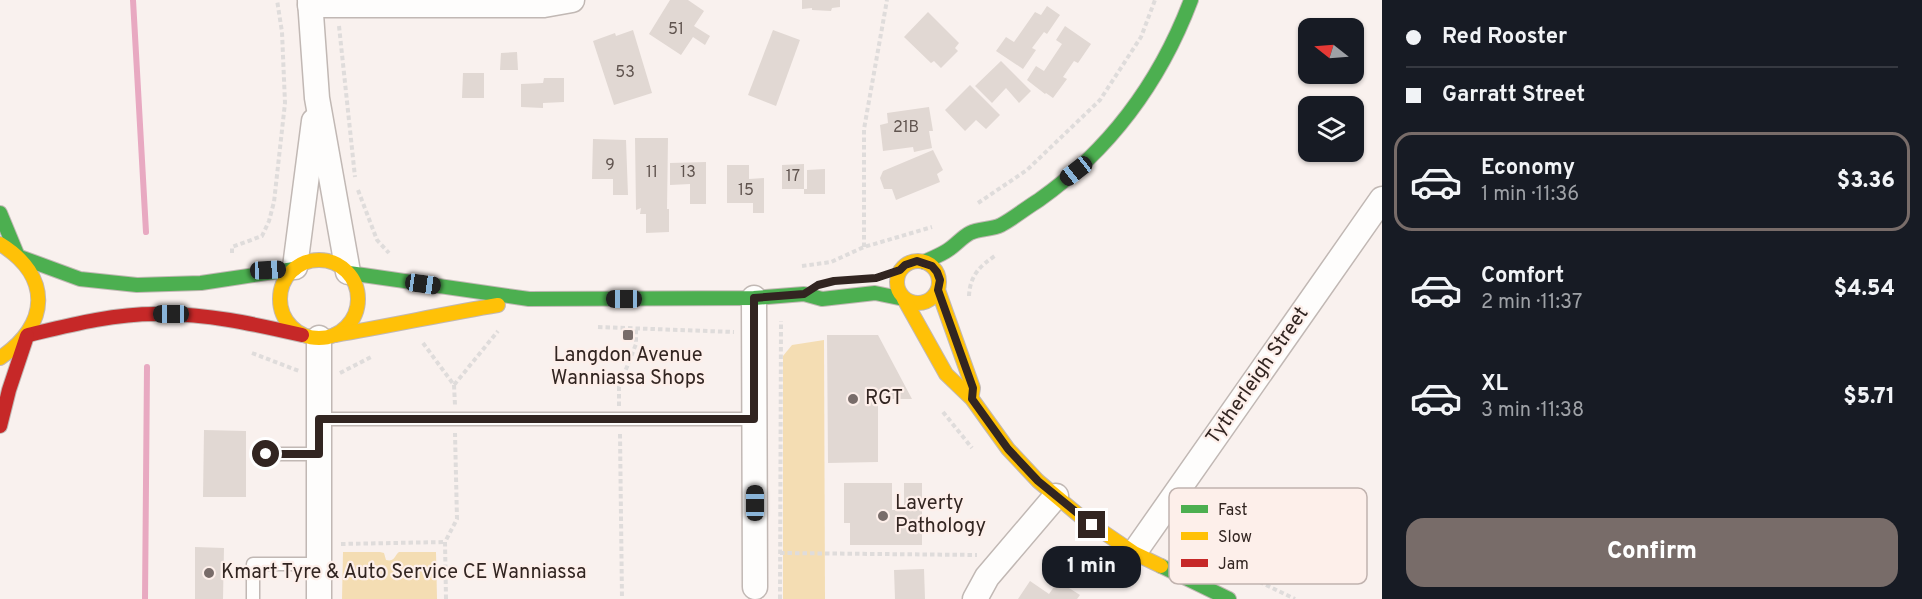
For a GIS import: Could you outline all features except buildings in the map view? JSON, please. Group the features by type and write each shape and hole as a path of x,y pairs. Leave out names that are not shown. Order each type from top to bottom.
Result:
{"street":[{"path":"572,0 544,4 310,3 317,98 349,273 358,292 356,312 344,329 319,336 293,329 285,320 281,310 279,298 281,287 294,268 303,262 323,259 332,261 349,273 529,299 754,298 804,294 822,299 875,293 912,303 928,302 953,275"},
{"path":"884,275 900,270 911,262 924,262 946,252 972,231 996,227 1038,201 1076,171 1110,137 1140,101 1164,62 1184,21 1191,0"},
{"path":"294,268 317,98"},
{"name":"Tytherleigh Street","path":"1180,488 1382,200"},
{"path":"0,213 19,256 35,280 38,294 35,322 9,390 0,426"},
{"path":"982,244 989,239 996,227"},
{"path":"0,244 19,256 88,280 122,285 199,283 268,270 294,268"},
{"path":"924,262 937,272 940,280 939,289 973,388 972,399"},
{"path":"900,270 896,285 946,374 972,399 1008,449 1038,481 1081,518 1134,553 1169,570"},
{"path":"804,294 818,285"},
{"path":"754,298 755,587"},
{"path":"0,358 19,346 28,336 101,318 136,314 201,316 319,336 383,327 434,315 529,299"},
{"path":"319,336 320,599"},
{"path":"975,599 994,567 1056,496"},
{"name":"Tytherleigh Street","path":"1134,553 1169,503"},
{"path":"1198,584 1229,599"}],"lane":[{"path":"319,419 754,419"},
{"path":"266,454 319,454"},
{"path":"253,599 253,564 319,564"}],"path":[{"path":"232,247 262,236 269,221 273,202 285,103 282,32 277,0"},
{"path":"864,248 864,129 887,0"},
{"path":"973,206 1027,170 1100,100 1141,37 1155,0"},
{"path":"339,34 356,185 377,240 390,254"},
{"path":"793,267 831,262 864,248 936,226"},
{"path":"780,599 781,321"},
{"path":"454,385 504,324"},
{"path":"592,327 736,332"},
{"path":"622,599 619,387 636,344 636,329"},
{"path":"419,337 454,385 457,519 445,542 446,599"},
{"path":"245,351 304,373"},
{"path":"331,378 381,352"},
{"path":"332,544 445,542"},
{"path":"780,553 979,556 994,567"}],"shaded area":[{"path":"824,340 825,599 783,599 783,356 792,345"},
{"path":"343,552 380,552 384,553 386,560 389,560 399,552 436,552 437,599 342,599"}],"waterway":[{"path":"133,0 146,232"},
{"path":"145,599 147,367"}],"traffic: fast":[{"path":"924,262 945,252 970,233 997,227 1011,219 1039,200 1089,159 1111,136 1148,86 1179,30 1191,0"},
{"path":"0,213 17,254"},
{"path":"20,257 80,279 137,285 201,283 294,269"},
{"path":"349,273 529,299 754,298 804,294 822,299 875,293 904,299"},
{"path":"1161,566 1169,570"},
{"path":"1198,584 1229,599"}],"traffic: slow":[{"path":"0,244 17,257 29,271 36,285 38,301 36,316 28,331 0,358"},
{"path":"311,260 327,260 341,266 352,277 358,291 358,299 358,307 352,321 341,332 327,338 311,338 297,332 286,321 280,307 280,291 286,277 297,266 311,260"},
{"path":"918,261 926,262 933,267 938,274 939,282 938,290 933,297 926,302 918,303 910,302 903,297 898,290 897,282 898,274 903,267 910,262 918,261"},
{"path":"938,290 973,388 972,394"},
{"path":"904,299 946,374 972,399 1008,449 1038,481 1081,517 1134,553 1161,566"},
{"path":"335,335 498,305"}],"traffic: jam":[{"path":"28,335 75,324 140,314 211,317 302,335"},
{"path":"0,426 27,336"}],"place":[{"name":"Langdon Avenue Wanniassa Shops","path":"628,335"},
{"name":"RGT","path":"853,399"},
{"name":"Laverty Pathology","path":"883,516"},
{"name":"Kmart Tyre & Auto Service CE Wanniassa","path":"209,573"}],"route":[{"path":"266,454 319,454 319,419 754,419 754,298 804,294 818,285 834,281 876,278 900,270 905,265 917,261 932,266 937,272 940,280 938,290 973,388 972,399 986,421 1038,481 1092,525"}]}
